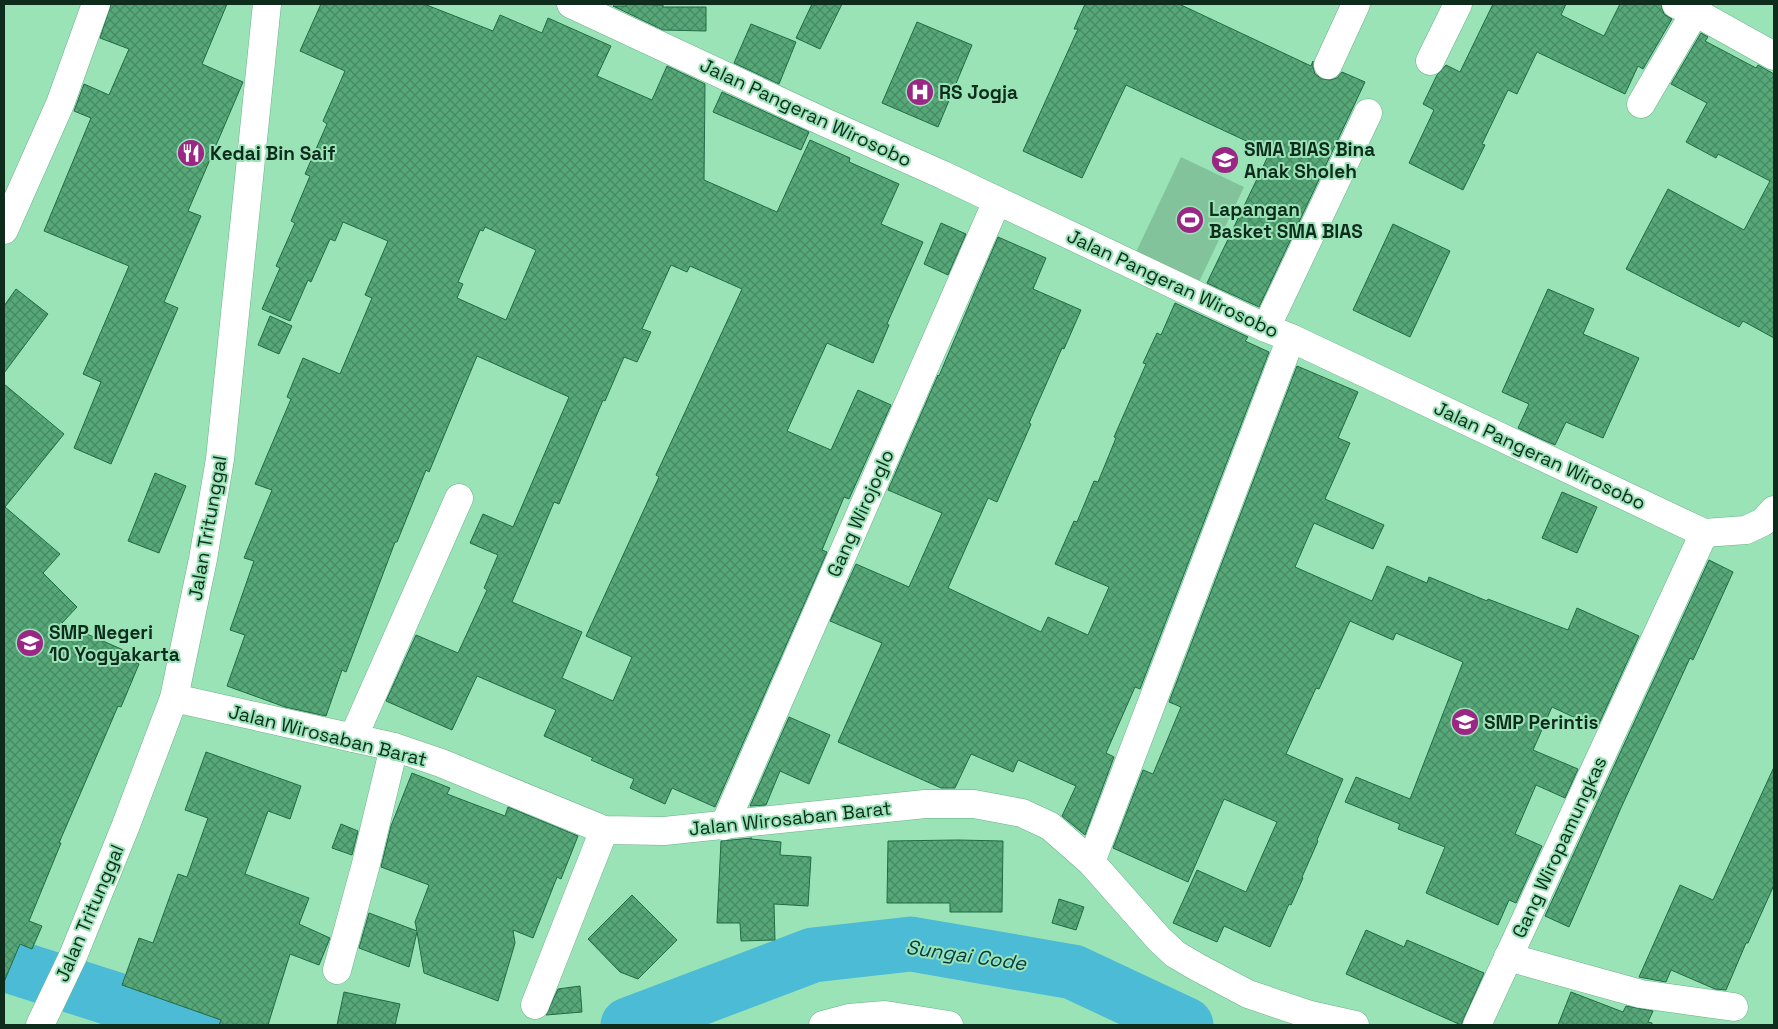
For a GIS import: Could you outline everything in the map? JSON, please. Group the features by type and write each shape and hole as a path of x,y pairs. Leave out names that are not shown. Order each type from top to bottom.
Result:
{"street":[{"path":"4,230 60,104 96,4"},
{"name":"Jalan Tritunggal","path":"40,1025 73,956 126,825 174,698 203,559 220,459 267,4"},
{"name":"Jalan Pangeran Wirosobo","path":"571,4 1291,338 1704,533 1746,530 1763,522 1774,510"},
{"path":"1328,64 1356,4"},
{"path":"1430,61 1458,4"},
{"path":"1641,104 1685,8 1774,56"},
{"path":"1266,328 1368,113"},
{"name":"Gang Wirojoglo","path":"724,826 997,201"},
{"path":"1091,862 1291,338"},
{"path":"353,738 459,498"},
{"name":"Gang Wiropamungkas","path":"1477,1025 1704,533"},
{"name":"Jalan Wirosaban Barat","path":"174,698 394,747 442,763 604,830 664,831 925,804 974,804 1008,810 1036,818 1054,829 1091,862 1158,940 1175,954 1248,994 1310,1015 1355,1025"},
{"path":"337,970 366,864 394,747"},
{"path":"535,1005 604,830"},
{"path":"1508,957 1641,994 1734,1007"},
{"path":"823,1025 849,1018 885,1015 949,1025"}],"green space":[{"name":"Lapangan Basket SMA BIAS","path":"1181,157 1244,187 1199,282 1136,252"}],"building":[{"path":"111,4 227,4 202,64 243,82 188,211 201,216 164,302 178,308 111,464 74,448 101,382 83,374 129,266 44,231 91,118 74,111 84,84 109,95 129,49 100,38"},
{"path":"321,4 424,4 493,31 500,15 542,33 548,18 611,46 597,76 652,100 667,66 705,84 704,180 777,212 810,140 850,158 849,162 899,184 881,224 923,242 887,324 889,325 873,363 827,343 787,431 831,450 858,390 891,405 849,499 844,497 822,550 827,552 715,807 672,788 665,804 630,788 634,779 544,736 556,710 477,676 452,730 386,701 416,635 458,653 487,590 484,588 498,555 470,543 483,514 513,527 569,397 477,356 429,472 426,470 397,542 395,542 346,672 342,670 326,716 285,707 227,686 245,635 230,630 254,561 244,558 272,490 255,484 291,399 287,397 303,358 340,374 372,298 365,295 388,241 343,222 335,241 330,239 311,282 308,280 290,321 262,309 280,268 276,266 295,223 291,221 310,176 305,174 327,124 323,121 345,71 300,51","holes":["485,227 536,250 506,320 457,298 463,284 458,282 480,230 483,231","671,265 687,272 690,266 742,289 656,475 659,477 586,636 632,657 613,701 562,678 582,632 512,602 554,502 559,504 603,400 605,401 624,357 637,362 651,332 642,329"]},
{"path":"626,4 663,5 663,7 706,7 706,31 663,30 613,6 626,6"},
{"path":"812,4 842,4 820,49 796,38"},
{"path":"1085,4 1179,4 1311,66 1313,61 1315,74 1322,79 1330,80 1337,78 1342,72 1365,82 1259,307 1207,283 1270,152 1126,85 1082,178 1023,151 1078,29 1074,29"},
{"path":"1493,4 1566,4 1561,15 1604,36 1620,4 1661,4 1664,14 1672,19 1643,69 1638,66 1625,94 1537,52 1517,94 1508,90 1482,144 1485,145 1463,190 1409,163 1434,110 1423,104 1437,75 1446,65 1460,72"},
{"path":"917,22 972,45 938,127 882,103"},
{"path":"751,24 796,42 779,84 734,63"},
{"path":"1701,33 1708,37 1705,41 1756,68 1758,65 1774,74 1774,338 1743,321 1739,327 1626,269 1668,189 1744,230 1770,181 1718,154 1716,158 1686,142 1707,103 1671,84"},
{"path":"722,92 809,132 801,150 713,112"},
{"path":"941,223 966,234 948,275 924,264"},
{"path":"1393,224 1450,251 1410,337 1353,310"},
{"path":"998,237 1046,258 1033,289 1081,310 1029,423 1031,424 997,502 988,498 948,588 1041,632 1048,617 1088,635 1109,587 1055,564 1074,521 1077,522 1094,481 1098,482 1116,438 1114,437 1146,364 1143,363 1157,333 1161,335 1175,303 1248,337 1245,341 1269,352 1140,689 1135,687 1106,753 1114,757 1085,835 1062,816 1076,786 1018,760 1013,772 971,754 955,788 941,788 838,742 882,643 830,621 856,564 909,587 942,513 888,490"},
{"path":"16,289 48,314 4,373 4,306"},
{"path":"1548,289 1594,309 1583,334 1639,358 1603,438 1566,422 1555,445 1541,439 1518,428 1529,404 1502,392"},
{"path":"270,316 292,326 279,354 258,345"},
{"path":"1297,366 1358,392 1338,438 1350,443 1325,499 1384,525 1373,549 1314,523 1295,567 1372,601 1387,566 1427,583 1429,577 1487,601 1488,599 1568,630 1577,608 1639,636 1597,728 1552,707 1533,750 1578,769 1565,798 1536,785 1515,834 1542,846 1516,903 1509,900 1498,925 1426,893 1445,847 1398,829 1400,824 1345,802 1356,777 1410,799 1463,662 1396,633 1393,640 1350,621 1319,689 1316,688 1286,754 1343,779 1303,878 1270,947 1224,926 1217,942 1173,923 1197,870 1246,892 1277,822 1224,799 1188,882 1113,848 1143,770 1153,774 1181,707 1169,702"},
{"path":"4,384 64,434 5,507 60,554 43,573 77,607 62,623 137,656 135,662 139,664 121,707 118,706 59,843 61,843 29,921 42,926 32,949 20,944 4,982"},
{"path":"155,473 186,486 159,553 128,541"},
{"path":"1562,492 1597,507 1577,553 1542,538"},
{"path":"1709,560 1733,572 1693,660 1690,658 1569,927 1545,916"},
{"path":"789,717 830,735 809,784 780,771 766,805 750,806"},
{"path":"206,752 301,786 290,819 268,811 245,874 309,898 299,924 330,938 319,965 290,954 268,1025 219,1025 221,1020 122,985 139,938 153,943 178,874 187,877 208,818 185,810"},
{"path":"1774,767 1774,885 1726,990 1715,989 1671,970 1666,982 1639,977 1680,885 1713,900"},
{"path":"412,773 450,788 447,794 505,816 508,807 578,836 561,879 557,877 533,938 513,930 515,943 498,1001 424,973 417,932 409,967 359,948 369,913 417,931 415,922 429,885 381,867 391,826"},
{"path":"341,824 358,831 352,855 332,848"},
{"path":"752,838 781,842 780,855 811,857 808,906 774,904 775,940 741,941 740,923 717,923 721,841"},
{"path":"888,841 1003,841 1002,912 950,912 950,903 887,903"},
{"path":"632,895 677,940 638,979 620,972 588,939"},
{"path":"1059,899 1084,907 1076,930 1052,923"},
{"path":"1366,930 1404,947 1407,940 1484,973 1461,1025 1346,974"},
{"path":"580,986 582,1012 546,1015 558,989"},
{"path":"344,992 400,1004 395,1025 337,1025"},
{"path":"1571,992 1623,1012 1626,1006 1653,1011 1648,1022 1652,1023 1652,1025 1558,1025"}],"waterway":[{"name":"Sungai Code","path":"628,1025 813,955 911,944 1073,972 1186,1025"},
{"name":"Sungai Code","path":"4,964 195,1025"}],"place":[{"name":"RS Jogja","path":"920,92"},
{"name":"Kedai Bin Saif","path":"191,153"},
{"name":"SMA BIAS Bina Anak Sholeh","path":"1225,160"},
{"name":"Lapangan Basket SMA BIAS","path":"1190,220"},
{"name":"SMP Negeri 10 Yogyakarta","path":"30,643"},
{"name":"SMP Perintis","path":"1465,722"}]}
